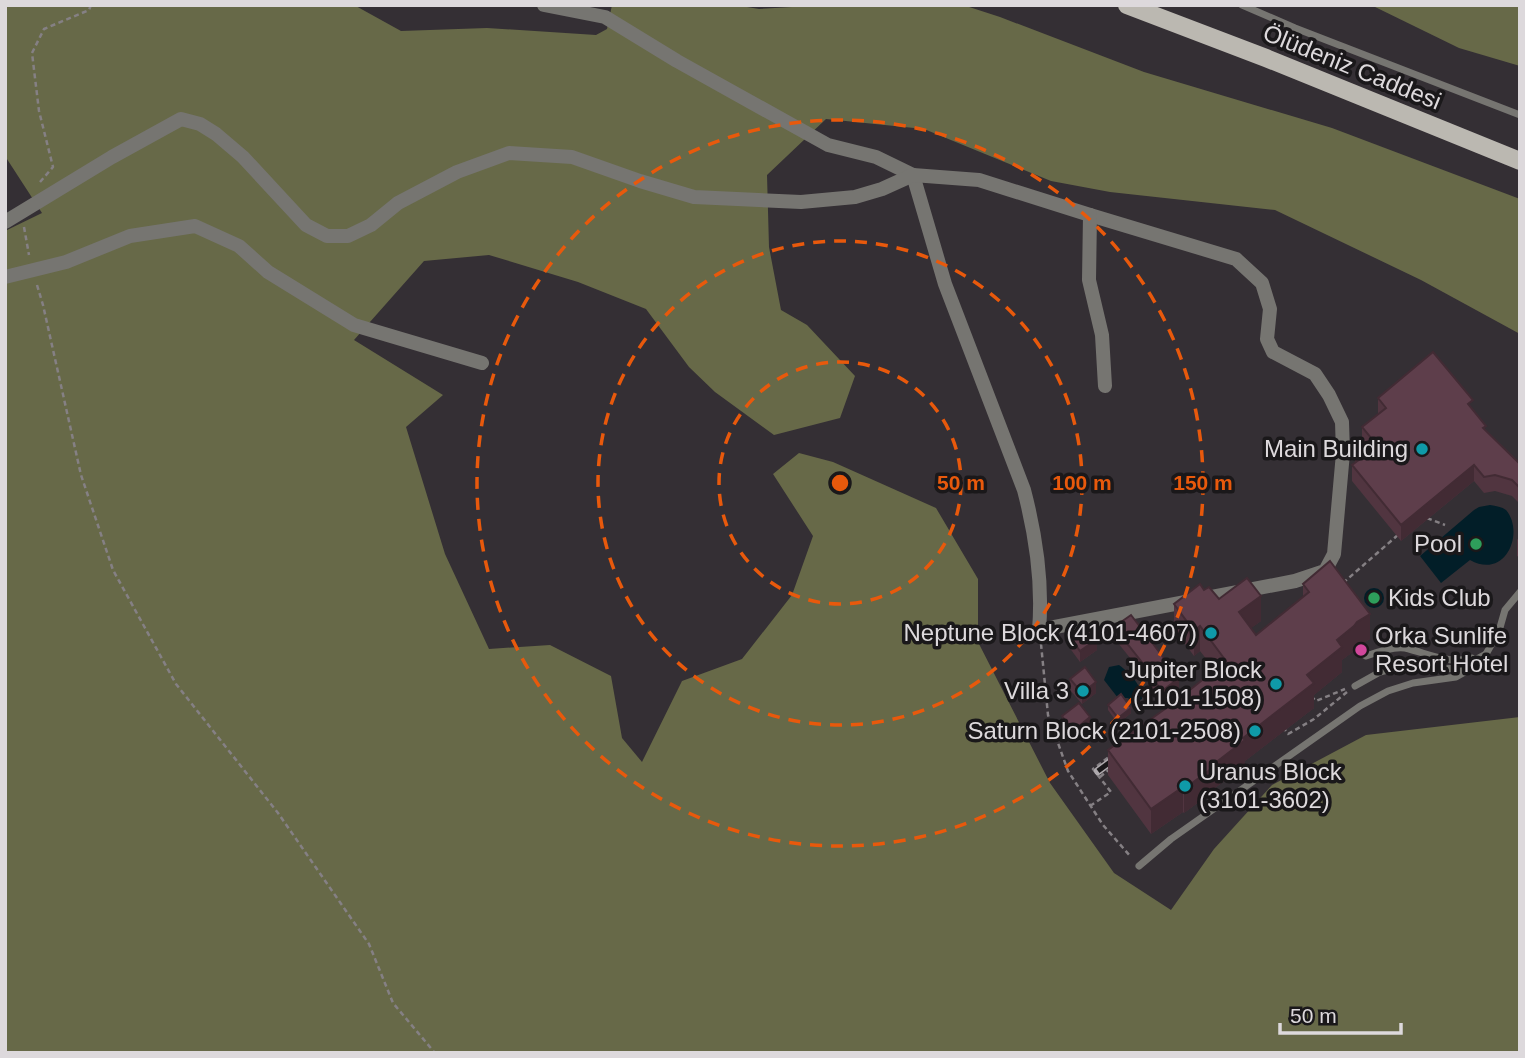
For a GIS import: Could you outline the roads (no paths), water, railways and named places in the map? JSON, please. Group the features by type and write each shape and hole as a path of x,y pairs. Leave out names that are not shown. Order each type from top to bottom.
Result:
{"main road":[{"name":"Ölüdeniz Caddesi","path":"1127,5 1520,161"}],"street":[{"path":"544,5 605,17 677,61 828,145 876,157 913,176 979,180 1236,259 1262,283 1270,309 1267,339 1272,352 1315,374 1342,422 1334,554 1325,571 1296,581 1039,630 1040,580 1024,490 945,284 913,176"},
{"path":"5,222 101,163 181,119 200,124 216,134 243,157 306,225 327,236 348,236 371,225 398,203 457,172 509,153 572,157 694,197 745,200 801,202 855,197 913,176"},
{"path":"1090,215 1088,280 1102,335 1105,386"},
{"path":"5,277 66,262 131,236 195,226 239,246 268,272 354,325 482,363"}],"lane":[{"path":"1242,5 1294,28 1520,115"},
{"path":"1139,866 1171,839 1360,706 1388,691 1413,682 1456,677 1481,663 1499,631 1505,611 1520,592"},
{"path":"1360,652 1366,656 1402,647 1430,656 1463,660 1486,653"},
{"path":"1355,686 1380,672 1407,665 1460,668 1486,653"}],"water":[{"name":"Pool","path":"1490,505 1506,510 1511,519 1513,530 1509,551 1493,564 1470,560 1441,583 1420,556 1474,510"},
{"name":"Kids Club","path":"1374,588 1381,591 1384,598 1381,605 1374,608 1367,605 1364,598 1367,591"},
{"path":"1119,665 1135,680 1142,699 1134,703 1128,698 1118,698 1104,680 1109,667"}],"railway":[{"path":"1098,771 1125,751"}],"place":[{"name":"Main Building","path":"1422,449"},
{"name":"Pool","path":"1476,544"},
{"name":"Kids Club","path":"1374,598"},
{"name":"Neptune Block (4101-4607)","path":"1211,633"},
{"name":"Orka Sunlife Resort Hotel","path":"1361,650"},
{"name":"Jupiter Block (1101-1508)","path":"1276,684"},
{"name":"Villa 3","path":"1083,691"},
{"name":"Saturn Block (2101-2508)","path":"1255,731"},
{"name":"Uranus Block (3101-3602)","path":"1185,786"}]}
